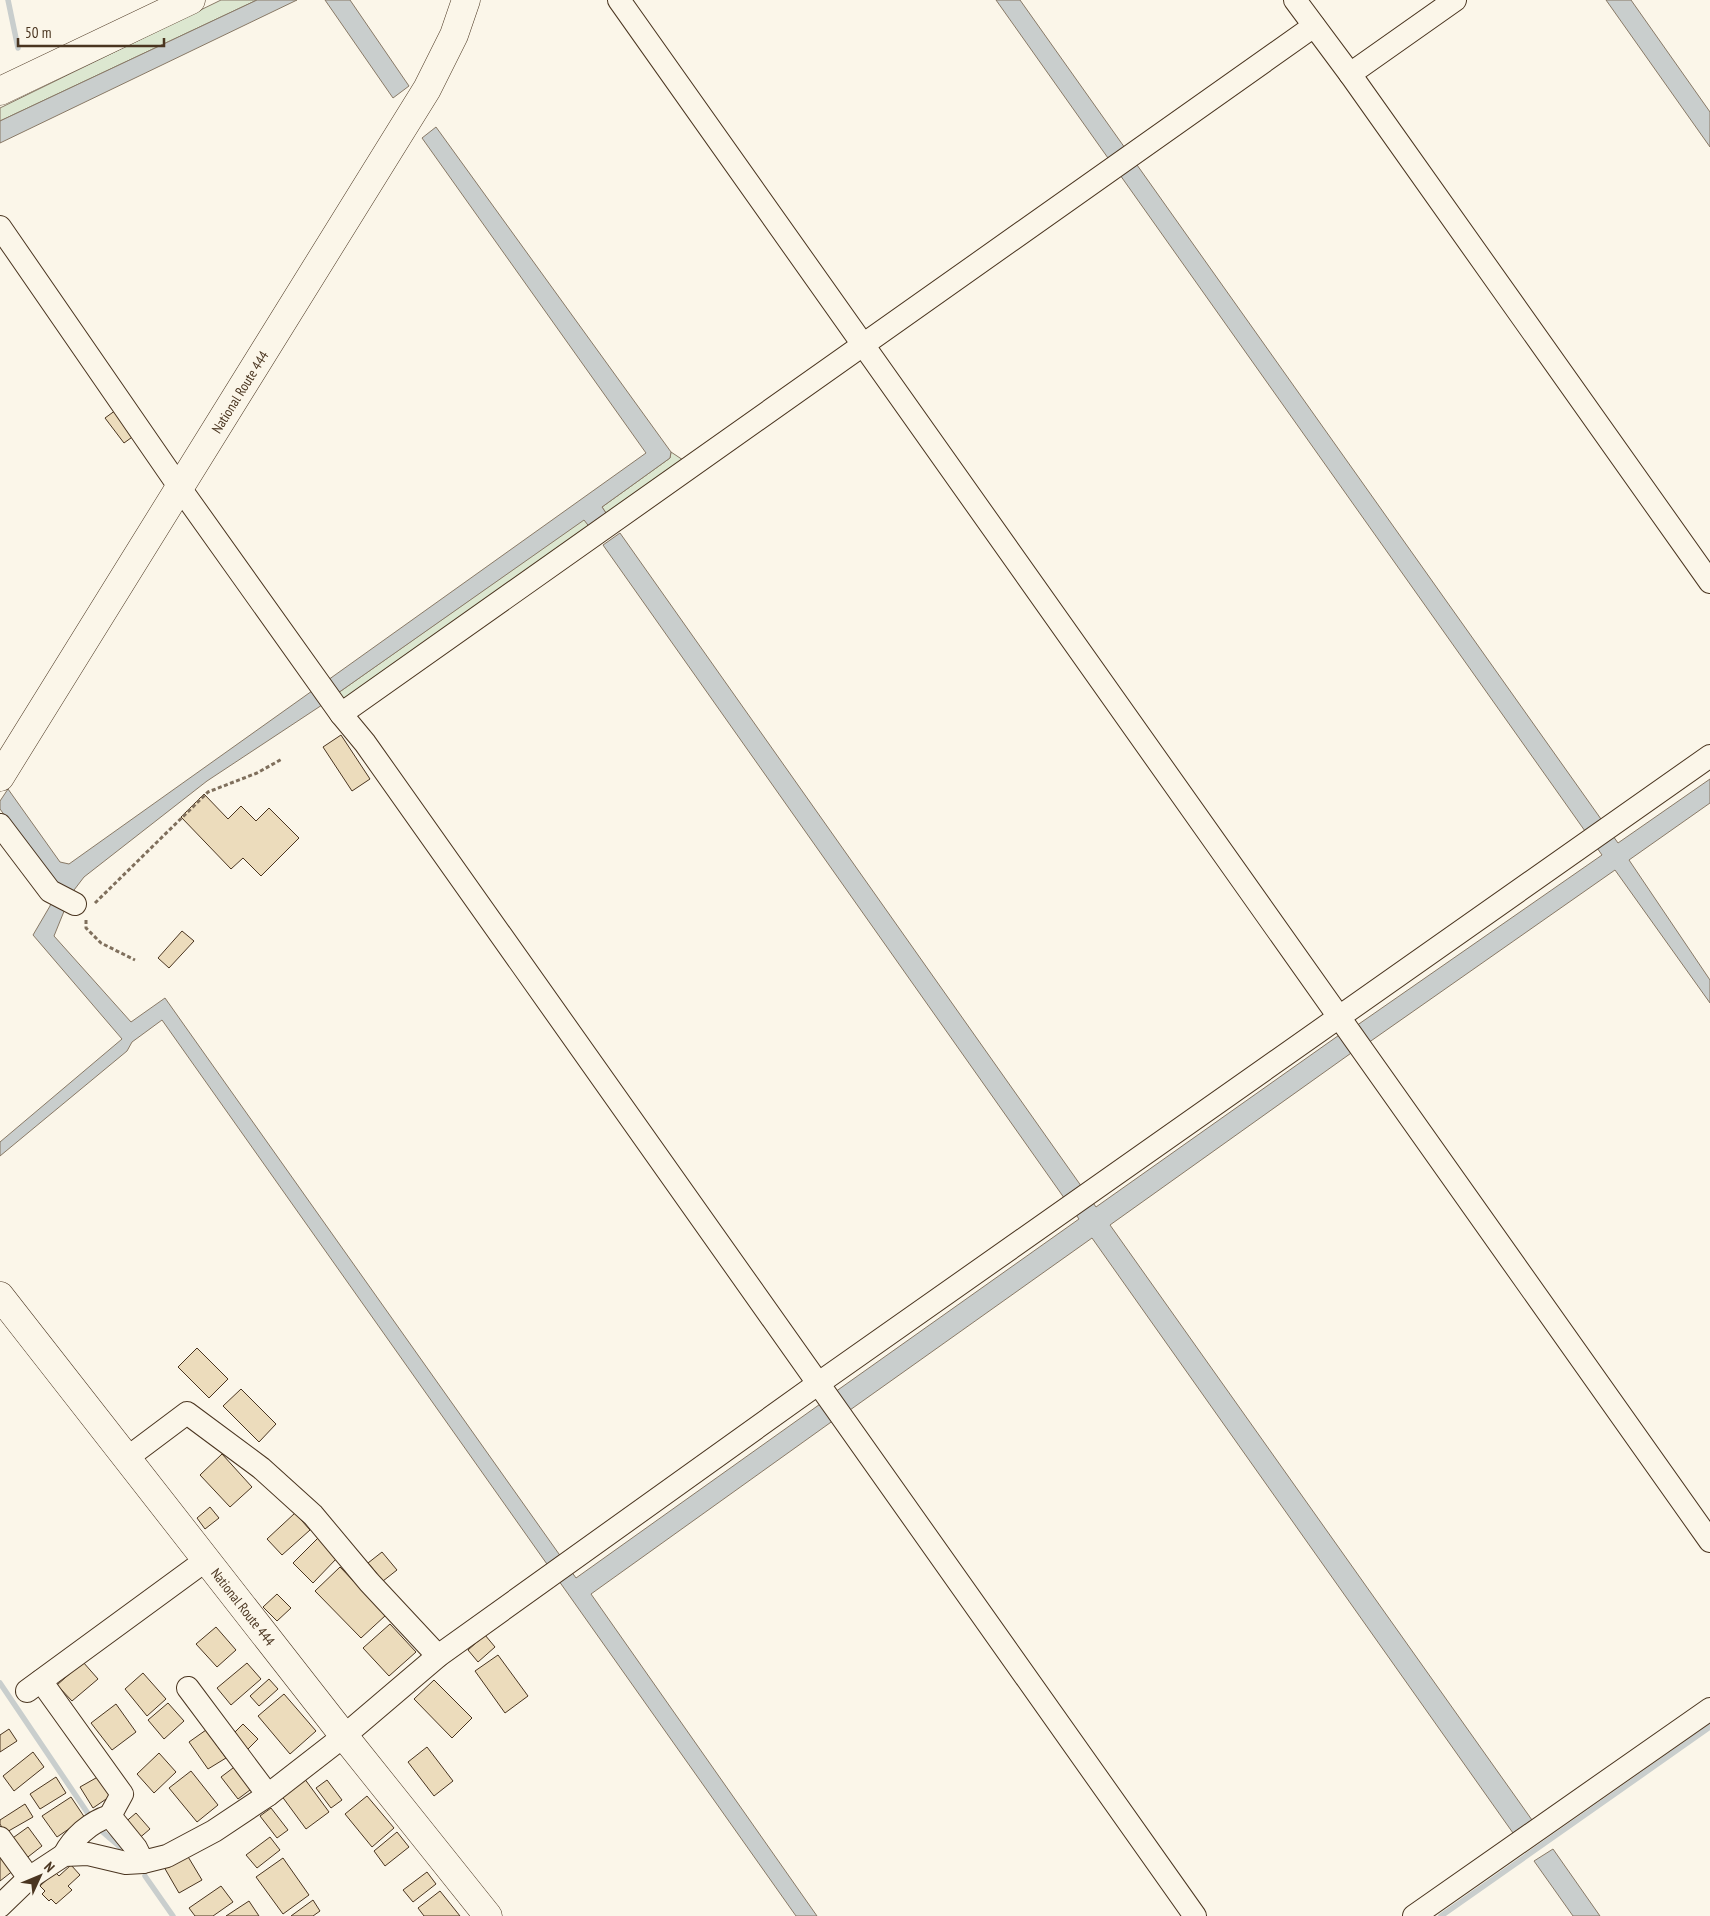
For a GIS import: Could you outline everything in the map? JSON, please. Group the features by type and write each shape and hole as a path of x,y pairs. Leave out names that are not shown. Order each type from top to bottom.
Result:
{"main road":[{"path":"0,91 191,0"},
{"name":"National Route 444","path":"0,777 427,89 454,35 466,0"},
{"name":"National Route 444","path":"0,1296 344,1736 488,1916"}],"street":[{"path":"620,0 1710,1541"},
{"path":"1295,0 1350,74 1710,582"},
{"path":"1350,74 1455,0"},
{"path":"340,714 1314,26"},
{"path":"0,226 180,488 340,714 365,742 1195,1916"},
{"path":"0,1906 29,1878 64,1856 88,1854 126,1863 143,1862 167,1856 214,1831 268,1795 344,1736 438,1656 819,1383 1710,756"},
{"path":"0,826 50,891 80,908"},
{"path":"127,1458 187,1413 261,1468 312,1515 369,1582 438,1656"},
{"path":"64,1856 70,1843 99,1821 122,1794 34,1686 206,1560"},
{"path":"188,1688 268,1795"},
{"path":"1414,1916 1710,1709"},
{"path":"99,1821 136,1848 143,1862"},
{"path":"0,1838 29,1878"}],"path":[{"path":"135,960 101,943 86,928 80,908 208,792 257,772 282,759"}],"green space":[{"path":"221,0 257,0 0,121 0,108"},
{"path":"671,452 683,460 608,516 602,507 670,458"},
{"path":"584,519 591,528 345,700 338,693"}],"shaded area":[{"path":"257,0 297,0 0,143 0,121"},
{"path":"325,0 350,0 409,86 393,98"},
{"path":"996,0 1020,0 1618,843 1710,779 1710,803 1629,860 1710,980 1710,1003 1615,870 1368,1043 1356,1026 1602,855"},
{"path":"1606,0 1631,0 1710,112 1710,147"},
{"path":"436,127 671,452 670,458 602,507 608,516 591,529 584,520 338,693 328,680 646,453 422,138"},
{"path":"620,533 1096,1207 1342,1033 1354,1051 1110,1225 1532,1820 1513,1833 1092,1238 850,1410 835,1392 1079,1219 603,545"},
{"path":"312,691 322,705 207,781 84,877 71,894 54,936 131,1022 165,998 576,1578 823,1402 834,1420 591,1594 817,1916 796,1916 162,1020 132,1042 127,1051 0,1156 0,1142 122,1039 33,935 50,906 57,887 0,809 0,801 8,789 60,862 69,864"},
{"path":"1553,1849 1600,1916 1573,1916 1534,1861"}],"building":[{"path":"116,410 135,435 124,443 105,418"},
{"path":"341,735 370,779 352,791 323,747"},
{"path":"204,794 228,819 241,806 256,821 269,808 299,838 261,876 243,858 231,869 181,817"},
{"path":"182,931 194,941 169,968 158,958"},
{"path":"197,1348 228,1379 209,1398 178,1367"},
{"path":"241,1389 276,1424 259,1442 223,1406"},
{"path":"222,1454 252,1487 230,1507 200,1475"},
{"path":"210,1507 219,1518 205,1529 197,1518"},
{"path":"295,1513 310,1530 282,1555 267,1539"},
{"path":"318,1538 337,1558 313,1583 293,1563"},
{"path":"382,1552 397,1570 383,1581 368,1563"},
{"path":"340,1567 386,1615 361,1638 315,1591"},
{"path":"277,1594 291,1608 277,1621 263,1607"},
{"path":"390,1624 416,1652 389,1676 363,1648"},
{"path":"216,1627 236,1650 217,1667 196,1644"},
{"path":"485,1635 495,1647 478,1662 468,1650"},
{"path":"498,1655 528,1696 505,1713 475,1671"},
{"path":"83,1662 98,1679 72,1701 57,1685"},
{"path":"247,1663 261,1679 231,1705 217,1688"},
{"path":"143,1673 166,1699 147,1716 125,1689"},
{"path":"269,1679 278,1689 259,1706 250,1696"},
{"path":"434,1680 472,1718 452,1738 414,1699"},
{"path":"284,1694 316,1731 290,1754 258,1716"},
{"path":"168,1703 184,1721 164,1739 148,1720"},
{"path":"116,1704 136,1732 112,1750 91,1723"},
{"path":"243,1724 258,1739 247,1750 232,1735"},
{"path":"9,1729 17,1741 0,1752 0,1735"},
{"path":"206,1730 226,1758 208,1769 189,1742"},
{"path":"427,1747 453,1781 434,1796 408,1762"},
{"path":"33,1752 44,1767 14,1791 3,1776"},
{"path":"159,1753 176,1772 154,1793 137,1774"},
{"path":"237,1765 254,1787 238,1799 221,1777"},
{"path":"191,1771 218,1805 197,1822 169,1788"},
{"path":"103,1774 115,1793 93,1808 80,1787"},
{"path":"56,1777 66,1793 40,1809 30,1794"},
{"path":"304,1778 329,1812 306,1829 281,1795"},
{"path":"327,1780 342,1800 331,1808 316,1788"},
{"path":"367,1796 394,1828 372,1847 345,1814"},
{"path":"71,1797 85,1818 57,1837 42,1816"},
{"path":"25,1804 33,1817 5,1833 0,1820"},
{"path":"271,1808 288,1830 277,1838 260,1816"},
{"path":"136,1813 150,1829 137,1840 123,1824"},
{"path":"28,1827 42,1846 24,1860 10,1840"},
{"path":"397,1832 409,1847 385,1866 374,1851"},
{"path":"270,1837 280,1850 257,1868 246,1855"},
{"path":"0,1853 14,1870 0,1881"},
{"path":"187,1855 202,1880 179,1893 164,1867"},
{"path":"283,1858 309,1895 283,1914 256,1877"},
{"path":"71,1865 80,1875 68,1886 72,1890 56,1904 51,1899 49,1901 42,1894 45,1891 40,1886 55,1872 59,1876"},
{"path":"427,1872 436,1884 413,1902 403,1890"},
{"path":"221,1886 233,1902 213,1916 195,1916 189,1908"},
{"path":"440,1891 460,1916 424,1916 418,1908"},
{"path":"313,1900 320,1911 313,1916 291,1916"},
{"path":"249,1901 259,1916 226,1916"}],"waterway":[{"path":"8,0 18,48"},
{"path":"0,1683 91,1818"},
{"path":"1441,1916 1710,1727"},
{"path":"98,1828 120,1847"},
{"path":"145,1876 173,1916"}]}
